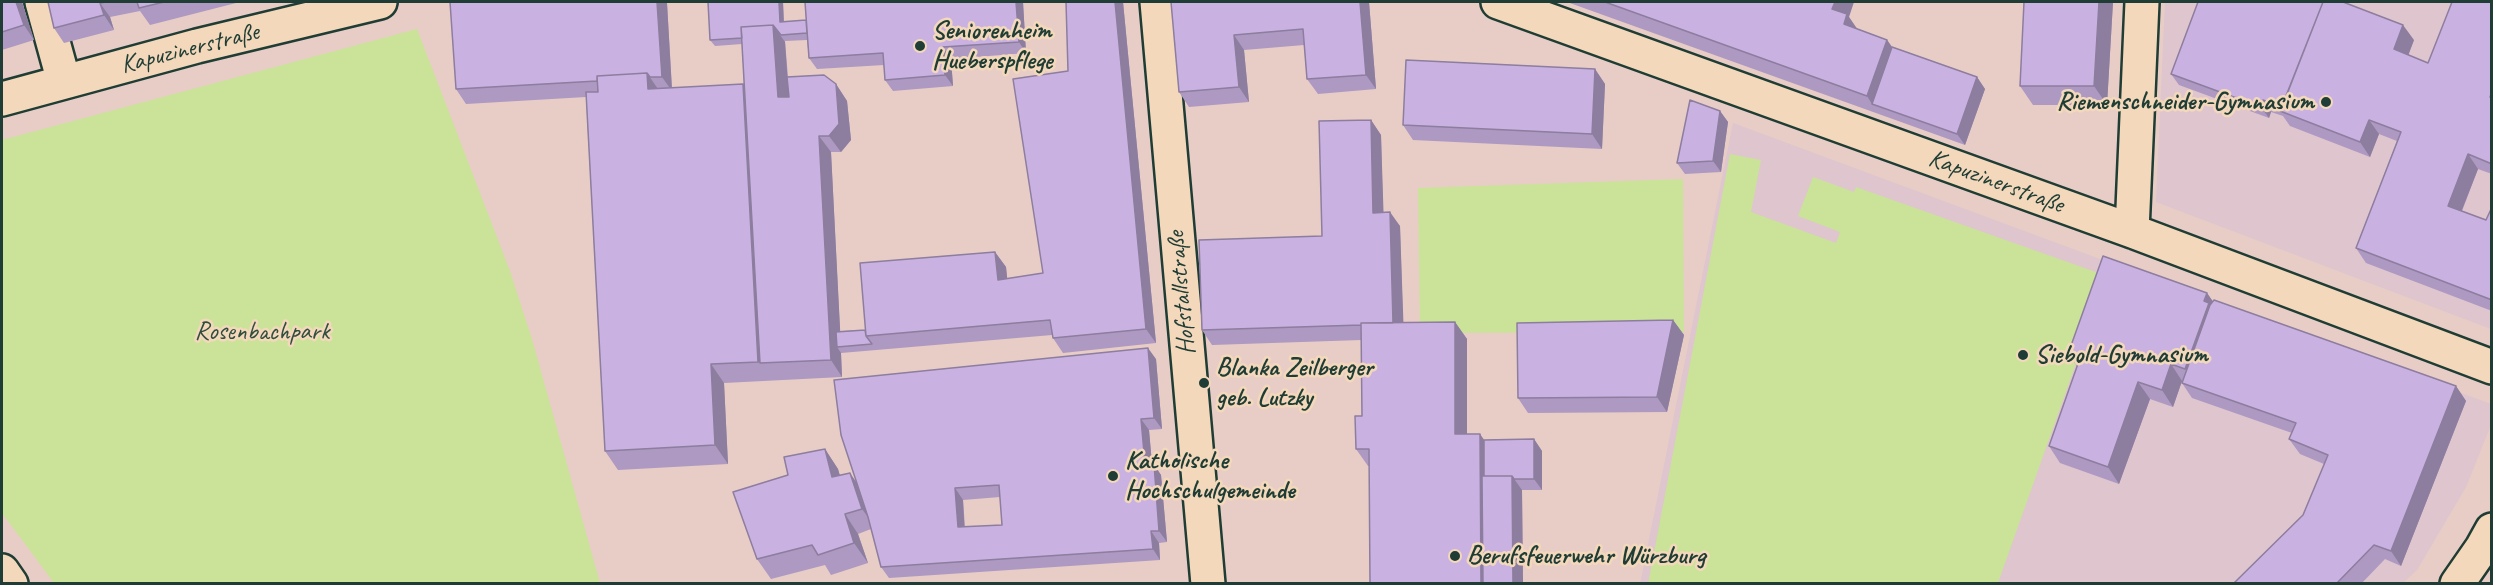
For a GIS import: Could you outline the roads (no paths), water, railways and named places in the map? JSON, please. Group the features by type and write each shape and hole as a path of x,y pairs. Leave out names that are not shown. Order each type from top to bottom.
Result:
{"street":[{"path":"42,2 64,82"},
{"name":"Kapuzinerstraße","path":"2,99 197,46 380,2"},
{"name":"Hofstallstraße","path":"1157,2 1208,584"},
{"name":"Kapuzinerstraße","path":"1498,2 2132,231 2492,367"},
{"path":"2132,231 2142,2"},
{"path":"2457,584 2492,530"},
{"path":"2,571 11,584"}],"place":[{"name":"Seniorenheim Hueberspflege","path":"920,46"},
{"name":"Riemenschneider-Gymnasium","path":"2326,102"},
{"name":"Siebold-Gymnasium","path":"2023,355"},
{"name":"Blanka Zeilberger geb. Lutzky","path":"1204,383"},
{"name":"Katholische Hochschulgemeinde","path":"1113,476"},
{"name":"Berufsfeuerwehr Würzburg","path":"1455,556"}],"park label":[{"name":"Rosenbachpark","path":"262,332"}]}
